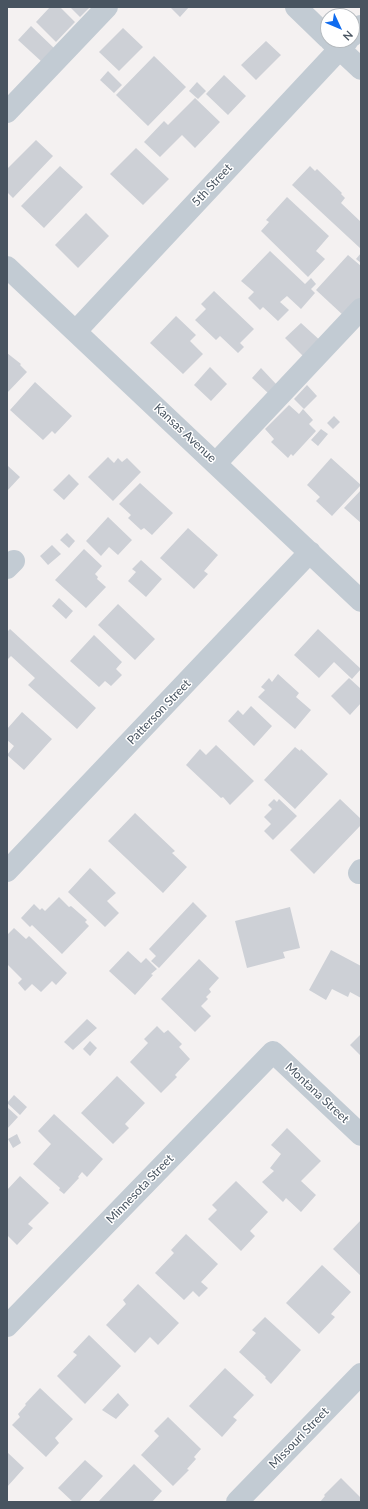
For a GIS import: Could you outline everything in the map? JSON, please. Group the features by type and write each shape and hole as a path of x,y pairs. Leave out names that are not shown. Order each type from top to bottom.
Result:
{"street":[{"path":"7,112 107,7"},
{"path":"296,7 320,25"},
{"name":"5th Street","path":"76,331 333,48"},
{"path":"346,48 361,69"},
{"name":"Kansas Avenue","path":"7,267 361,601"},
{"path":"216,463 361,309"},
{"name":"Patterson Street","path":"7,871 310,552"},
{"name":"Montana Street","path":"273,1052 361,1135"},
{"name":"Minnesota Street","path":"7,1326 273,1052"},
{"name":"Missouri Street","path":"237,1502 361,1374"}],"building":[{"path":"50,7 60,7 75,22 56,42 36,22"},
{"path":"70,7 90,7 80,17"},
{"path":"170,7 189,7 180,17"},
{"path":"31,26 55,49 42,62 18,40"},
{"path":"123,28 143,47 119,71 99,52"},
{"path":"266,41 281,55 256,80 241,65"},
{"path":"154,56 186,87 148,126 116,95"},
{"path":"108,71 122,85 114,93 100,80"},
{"path":"224,75 246,96 228,115 206,94"},
{"path":"197,82 206,91 198,99 189,91"},
{"path":"195,98 220,122 195,148 182,135 160,157 144,142 164,121 168,125"},
{"path":"36,140 53,156 13,198 7,192 7,169"},
{"path":"136,148 169,179 143,205 110,174"},
{"path":"60,166 83,187 44,228 21,206"},
{"path":"310,166 315,171 317,169 342,193 341,194 345,198 341,203 361,222 361,249 292,185"},
{"path":"287,197 329,236 316,251 325,259 308,277 261,231 269,222 266,220"},
{"path":"86,213 109,236 78,268 55,245"},
{"path":"270,251 305,284 311,278 316,284 311,289 315,293 301,309 287,296 280,302 289,310 278,321 263,307 260,310 248,298 254,292 241,281"},
{"path":"361,253 361,263 356,259"},
{"path":"348,255 361,266 361,298 344,316 316,290"},
{"path":"214,291 254,329 240,343 244,347 238,353 220,336 216,340 195,320 206,309 201,304"},
{"path":"176,316 196,335 190,341 203,354 183,374 150,343"},
{"path":"301,323 323,343 306,359 285,338"},
{"path":"7,353 21,364 20,365 27,372 7,393"},
{"path":"210,367 227,384 211,401 194,385"},
{"path":"261,368 276,384 268,393 252,378"},
{"path":"35,382 72,416 55,434 52,431 43,440 10,410"},
{"path":"307,385 317,396 304,409 294,399"},
{"path":"289,405 299,414 303,409 313,420 309,424 316,431 293,456 291,454 288,458 271,442 274,439 265,429"},
{"path":"334,416 340,422 333,429 327,423"},
{"path":"321,429 328,434 318,446 311,440"},
{"path":"108,457 114,463 118,458 122,462 127,458 141,472 113,501 88,477"},
{"path":"331,458 361,485 332,516 316,501 320,497 307,485"},
{"path":"8,466 20,477 7,491 7,467"},
{"path":"69,474 79,484 64,500 53,490"},
{"path":"140,483 173,513 152,535 144,528 141,530 128,518 131,515 119,504"},
{"path":"361,490 361,523 344,508"},
{"path":"108,517 132,540 118,555 109,547 101,556 86,541"},
{"path":"188,528 218,555 204,571 208,574 194,589 160,558"},
{"path":"67,533 75,541 69,548 60,540"},
{"path":"52,545 61,554 48,565 40,556"},
{"path":"84,549 102,566 95,574 98,577 97,579 106,587 86,608 55,580"},
{"path":"141,560 162,579 146,597 128,581 136,572 132,569"},
{"path":"59,598 73,611 66,619 52,606"},
{"path":"118,604 155,639 135,660 98,625"},
{"path":"10,629 96,708 77,729 28,685 35,678 11,656 7,660 7,632"},
{"path":"318,629 361,669 352,679 334,662 319,678 294,655"},
{"path":"94,635 122,662 116,669 122,675 111,686 105,681 99,687 70,661"},
{"path":"278,674 299,693 296,697 311,710 295,729 258,697 265,690 261,687 269,678 272,682"},
{"path":"349,678 361,689 361,703 350,715 331,696"},
{"path":"251,706 272,726 254,746 228,721 238,710 243,715"},
{"path":"22,712 52,739 24,770 7,755 14,746 7,740 7,729"},
{"path":"216,745 254,781 230,805 223,797 221,798 186,765 200,749 206,755"},
{"path":"295,747 300,751 301,749 328,774 295,809 264,780"},
{"path":"274,799 277,802 279,799 297,816 273,840 264,831 271,824 264,817 272,809 268,805"},
{"path":"340,799 361,819 361,825 314,874 290,850"},
{"path":"135,813 175,851 172,853 187,867 163,893 108,841"},
{"path":"90,868 116,893 107,901 119,913 105,927 68,892"},
{"path":"59,897 69,907 71,906 87,920 85,922 89,926 62,954 32,925 30,927 21,918 34,904 40,910 42,908 45,911"},
{"path":"193,902 207,916 159,968 151,961 156,956 149,949"},
{"path":"290,907 300,948 283,952 285,958 247,968 235,921"},
{"path":"14,928 26,939 29,936 67,973 56,985 52,981 41,992 32,984 25,991 18,983 22,979 7,964 7,935"},
{"path":"331,950 361,966 361,998 350,992 348,997 332,989 326,1000 309,990"},
{"path":"128,951 141,963 146,958 157,969 151,974 153,975 135,995 109,971"},
{"path":"199,959 219,978 209,989 211,992 206,997 208,999 201,1006 211,1016 195,1032 161,999"},
{"path":"87,1019 97,1028 73,1050 64,1042"},
{"path":"157,1026 164,1033 168,1030 182,1044 179,1047 190,1059 175,1075 177,1077 161,1093 130,1062 148,1043 144,1039"},
{"path":"361,1034 361,1056 350,1045"},
{"path":"90,1041 97,1048 90,1056 83,1049"},
{"path":"117,1076 145,1103 125,1124 129,1128 113,1144 81,1113"},
{"path":"14,1095 27,1107 20,1115 7,1103"},
{"path":"7,1107 18,1117 7,1129"},
{"path":"54,1114 103,1159 87,1177 82,1172 78,1177 79,1178 64,1194 59,1190 60,1188 33,1164 51,1144 38,1131"},
{"path":"287,1128 321,1161 301,1181 316,1195 301,1212 286,1198 283,1202 262,1182 274,1171 270,1168 281,1154 271,1145"},
{"path":"17,1134 21,1143 13,1148 8,1139"},
{"path":"20,1176 49,1203 28,1224 33,1228 17,1245 7,1235 7,1190"},
{"path":"236,1181 268,1212 250,1231 255,1236 241,1251 208,1219 217,1210 212,1205"},
{"path":"361,1220 361,1276 333,1249"},
{"path":"186,1234 218,1264 201,1282 208,1288 199,1297 193,1291 184,1300 155,1273 174,1253 171,1250"},
{"path":"322,1265 351,1292 331,1314 335,1317 319,1334 286,1303"},
{"path":"138,1284 179,1323 158,1345 150,1337 135,1353 106,1325 126,1304 123,1300"},
{"path":"265,1317 301,1350 271,1384 265,1378 266,1377 239,1352 256,1333 252,1330"},
{"path":"89,1335 121,1366 85,1404 57,1376 77,1355 73,1352"},
{"path":"225,1368 254,1395 233,1417 237,1420 222,1437 189,1406"},
{"path":"40,1388 73,1419 55,1438 59,1443 46,1457 12,1425 20,1417 18,1414 26,1405 25,1404"},
{"path":"118,1393 129,1405 116,1419 102,1410"},
{"path":"168,1417 201,1449 194,1457 196,1459 187,1469 189,1470 173,1486 141,1455 159,1436 154,1431"},
{"path":"7,1452 24,1468 7,1487"},
{"path":"85,1460 103,1476 79,1502 73,1502 58,1488"},
{"path":"134,1464 162,1491 152,1502 98,1502"},
{"path":"341,1478 361,1498 361,1502 320,1502 325,1496 324,1495"}]}
